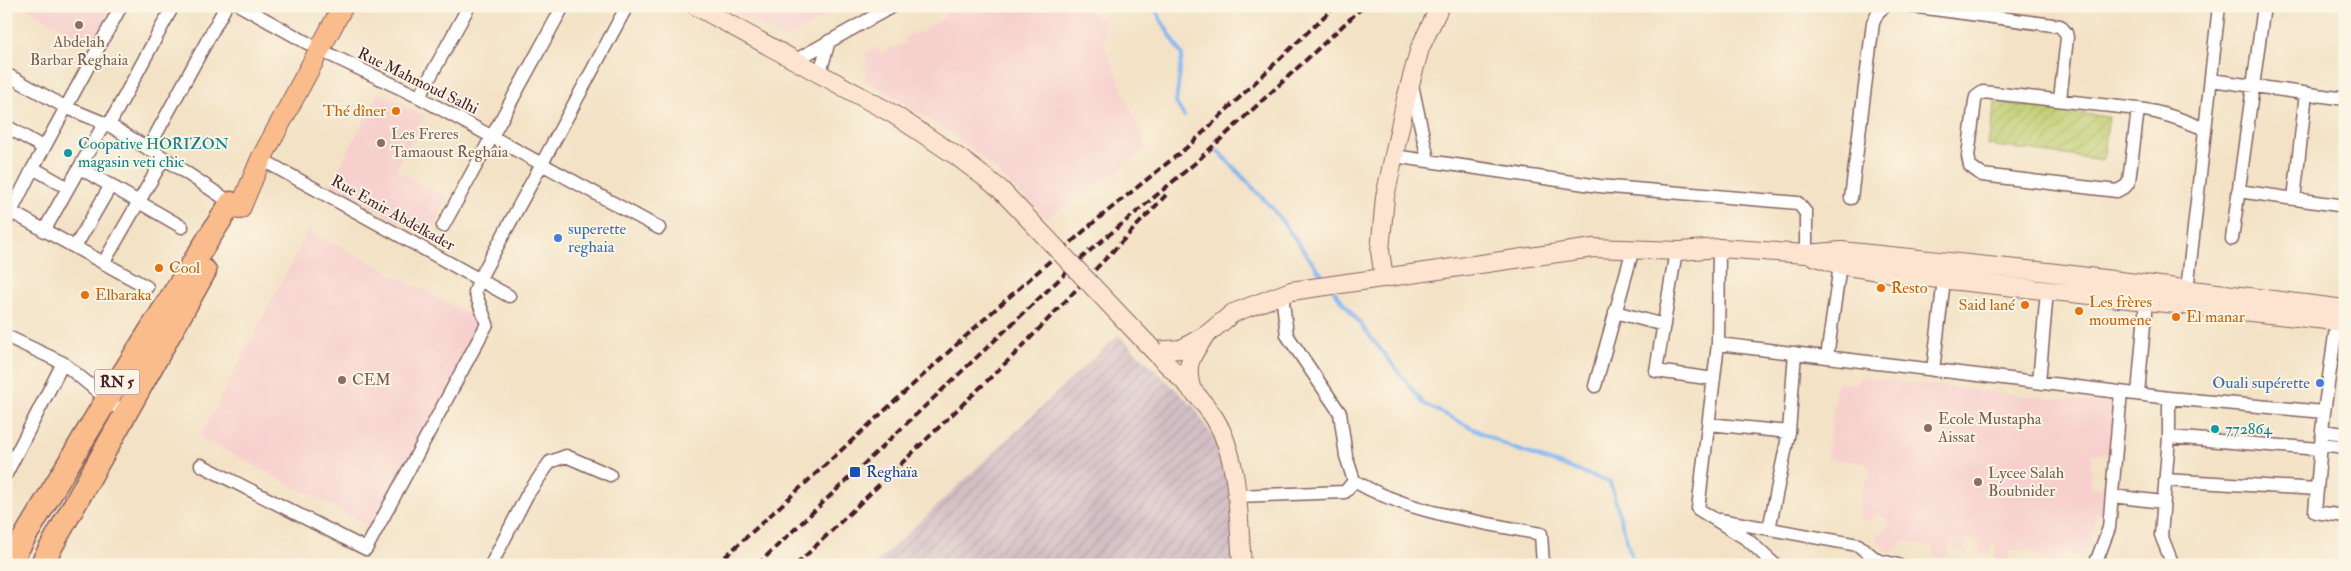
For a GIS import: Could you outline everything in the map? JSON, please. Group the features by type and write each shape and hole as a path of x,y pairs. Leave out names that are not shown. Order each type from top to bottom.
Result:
{"highway":[{"name":"RN 5","path":"19,561 107,399 235,206"},
{"name":"RN 5","path":"41,565 235,206"}],"main road":[{"name":"RN 5","path":"235,206 343,6"},
{"path":"696,6 893,114 958,157 1000,189 1192,391 1215,420 1229,453 1236,496 1242,565"},
{"path":"1384,278 1380,251 1385,197 1406,99 1412,83 1420,48 1440,6"},
{"path":"1154,351 1181,349 1206,335 1233,313 1286,293 1593,248 1676,251 1719,248 1806,254 1841,250 2187,290 2342,317"},
{"path":"1806,254 1840,265 1944,280 2146,301 2342,317"},
{"path":"1192,391 1188,378 1190,357 1206,335"}],"street":[{"path":"122,6 8,214 104,262 147,287"},
{"path":"44,231 107,125 174,6"},
{"path":"148,148 226,6"},
{"name":"Rue Mahmoud Salhi","path":"241,6 320,50 419,97 659,228"},
{"path":"419,97 469,6"},
{"path":"201,465 366,549 487,324 475,292 479,280 627,6"},
{"path":"796,60 893,6"},
{"path":"1851,198 1873,23 1878,12 1885,6"},
{"path":"1911,6 2060,26 2066,33 2067,38 2060,99"},
{"path":"2187,290 2219,6"},
{"path":"2232,239 2264,6"},
{"path":"443,226 561,10"},
{"path":"825,78 821,69 829,41"},
{"path":"6,74 65,108 107,125 148,148 235,206"},
{"path":"2211,80 2345,99"},
{"path":"1412,83 1428,160"},
{"path":"2138,109 2129,181 2126,186 2117,191 1982,175 1970,166 1968,156 1975,101 1979,94 1988,91 2138,109 2170,116 2205,129"},
{"path":"2294,199 2306,93"},
{"path":"6,126 44,148"},
{"path":"1394,156 1599,186 1798,203 1806,213 1806,254"},
{"path":"104,262 164,158"},
{"name":"Rue Emir Abdelkader","path":"261,159 509,296"},
{"path":"33,168 68,188"},
{"path":"80,168 182,227"},
{"path":"75,247 111,185"},
{"path":"2238,191 2345,206"},
{"path":"1719,248 1718,344 1698,509 1748,540 1775,565"},
{"path":"1595,386 1633,249"},
{"path":"1676,251 1656,371 1714,379"},
{"path":"1827,357 1840,265"},
{"path":"1933,370 1944,280"},
{"path":"2039,382 2047,290"},
{"path":"1286,293 1287,335 1340,413 1346,456 1354,481 1376,494 1420,510 1541,534 1543,565"},
{"path":"2138,394 2146,301"},
{"path":"1615,312 1664,325"},
{"path":"2342,317 2324,412 2315,512 2345,516"},
{"path":"6,336 63,363 124,413"},
{"path":"1718,344 2169,398 2324,412"},
{"path":"1769,529 1789,432 1795,353"},
{"path":"6,474 63,363"},
{"path":"2095,565 2109,528 2121,392"},
{"path":"2169,398 2169,436 2161,535 2173,565"},
{"path":"1709,424 1789,432"},
{"path":"2321,442 2345,434"},
{"path":"2169,436 2321,442 2345,447"},
{"path":"491,565 527,495 550,462 566,456 610,475"},
{"path":"2165,480 2317,489"},
{"path":"1236,496 1345,492 1354,481"},
{"path":"2112,496 2163,502"},
{"path":"1711,518 1858,546 1877,560 1898,565"},
{"path":"1757,565 1759,550"}],"shaded area":[{"name":"Abdelah Barbar Reghaia","path":"23,6 113,6 91,44"},
{"path":"727,6 844,6 786,38"},
{"path":"954,6 1083,6 1104,21 1105,47 1147,149 1047,218 978,154 940,126 865,79 866,53 876,46 881,54 893,46 896,48 907,42 904,38 911,34 920,33 946,16 944,13"},
{"name":"Les Freres Tamaoust Reghaia","path":"379,92 424,116 396,170 448,198 427,237 330,185"},
{"name":"CEM","path":"309,230 483,322 374,528 200,437"},
{"path":"1118,335 1195,408 1214,440 1229,483 1235,565 874,565"},
{"name":"Lycee Salah Boubnider","path":"1859,377 2116,404 2112,454 2092,454 2090,484 2097,488 2107,488 2106,498 2103,499 2102,513 2096,513 2091,544 2079,555 2064,553 2050,565 2046,565 2033,551 2011,550 2009,562 1995,562 1996,543 1992,543 1990,553 1979,553 1981,541 1966,539 1964,551 1954,550 1955,540 1950,540 1948,558 1933,555 1934,548 1904,541 1889,554 1875,538 1890,525 1879,512 1869,521 1858,517 1865,480 1870,480 1869,464 1827,459 1837,382 1857,384"}],"green space":[{"path":"1995,102 2109,117 2103,160 1988,145"}],"waterway":[{"path":"1156,6 1158,15 1182,55 1176,103 1184,116"},
{"path":"1218,151 1273,209 1327,282"},
{"path":"1334,291 1424,404 1510,447 1610,482 1634,565"}],"railway":[{"path":"716,565 990,314 1094,222 1191,144 1335,6"},
{"path":"757,565 1086,254 1194,164 1364,6"},
{"path":"796,565 1017,352 1166,195"}],"place":[{"name":"Abdelah Barbar Reghaia","path":"79,25"},
{"name":"Thé dîner","path":"396,111"},
{"name":"Les Freres Tamaoust Reghaia","path":"381,143"},
{"name":"Coopative HORIZON magasin veti chic","path":"68,153"},
{"name":"superette reghaia","path":"558,238"},
{"name":"Cool","path":"159,268"},
{"name":"Resto","path":"1881,288"},
{"name":"Elbaraka","path":"85,295"},
{"name":"Said lané","path":"2025,305"},
{"name":"Les frères moumene","path":"2079,311"},
{"name":"El manar","path":"2176,317"},
{"name":"CEM","path":"342,380"},
{"name":"Ouali supérette","path":"2320,383"},
{"name":"Ecole Mustapha Aissat","path":"1928,428"},
{"name":"772864","path":"2215,429"},
{"name":"Reghaïa","path":"855,472"},
{"name":"Lycee Salah Boubnider","path":"1978,482"}]}
